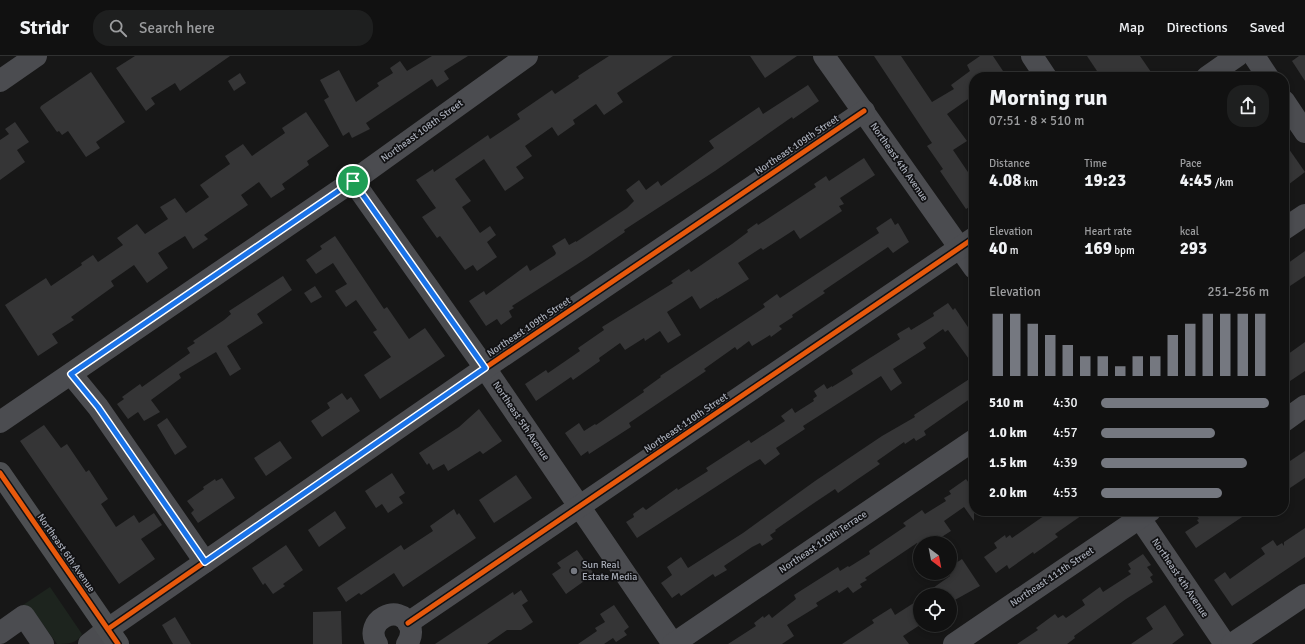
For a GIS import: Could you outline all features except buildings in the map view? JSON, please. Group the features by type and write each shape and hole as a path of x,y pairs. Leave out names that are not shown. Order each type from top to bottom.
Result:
{"main road":[{"name":"Northeast 6th Avenue","path":"0,473 113,636"}],"street":[{"path":"0,80 36,56"},
{"name":"Northeast 108th Street","path":"0,422 353,181 527,56"},
{"name":"Northeast 4th Avenue","path":"824,56 864,111 967,243"},
{"path":"1032,56 1043,72"},
{"path":"1214,72 1237,56"},
{"path":"1254,56 1265,72"},
{"path":"1289,108 1305,132"},
{"name":"Northeast 109th Street","path":"89,644 113,636 205,562 485,368 864,111"},
{"name":"Northeast 5th Avenue","path":"353,181 485,368 673,644"},
{"path":"1289,226 1305,215"},
{"name":"Northeast 110th Street","path":"408,623 967,243"},
{"path":"71,374 98,407 205,562"},
{"path":"1289,417 1305,406"},
{"name":"Northeast 110th Terrace","path":"673,644 969,443"},
{"name":"Northeast 111th Street","path":"954,644 1138,516"},
{"name":"Northeast 4th Avenue","path":"1144,516 1225,644"},
{"path":"1232,644 1305,595"},
{"path":"377,644 374,628 381,618 392,614 404,618 408,623 411,634 407,644"},
{"path":"0,632 24,616 43,644"}],"shaded area":[{"path":"50,587 82,634 75,642 57,644 34,612 17,609"}],"cycle path":[{"path":"108,629 485,368 864,111"},
{"path":"408,623 969,241"},
{"path":"0,473 118,644"}],"place":[{"name":"Sun Real Estate Media","path":"574,571"}],"route":[{"path":"353,181 485,368 205,562 98,407 71,374 353,181"}]}
